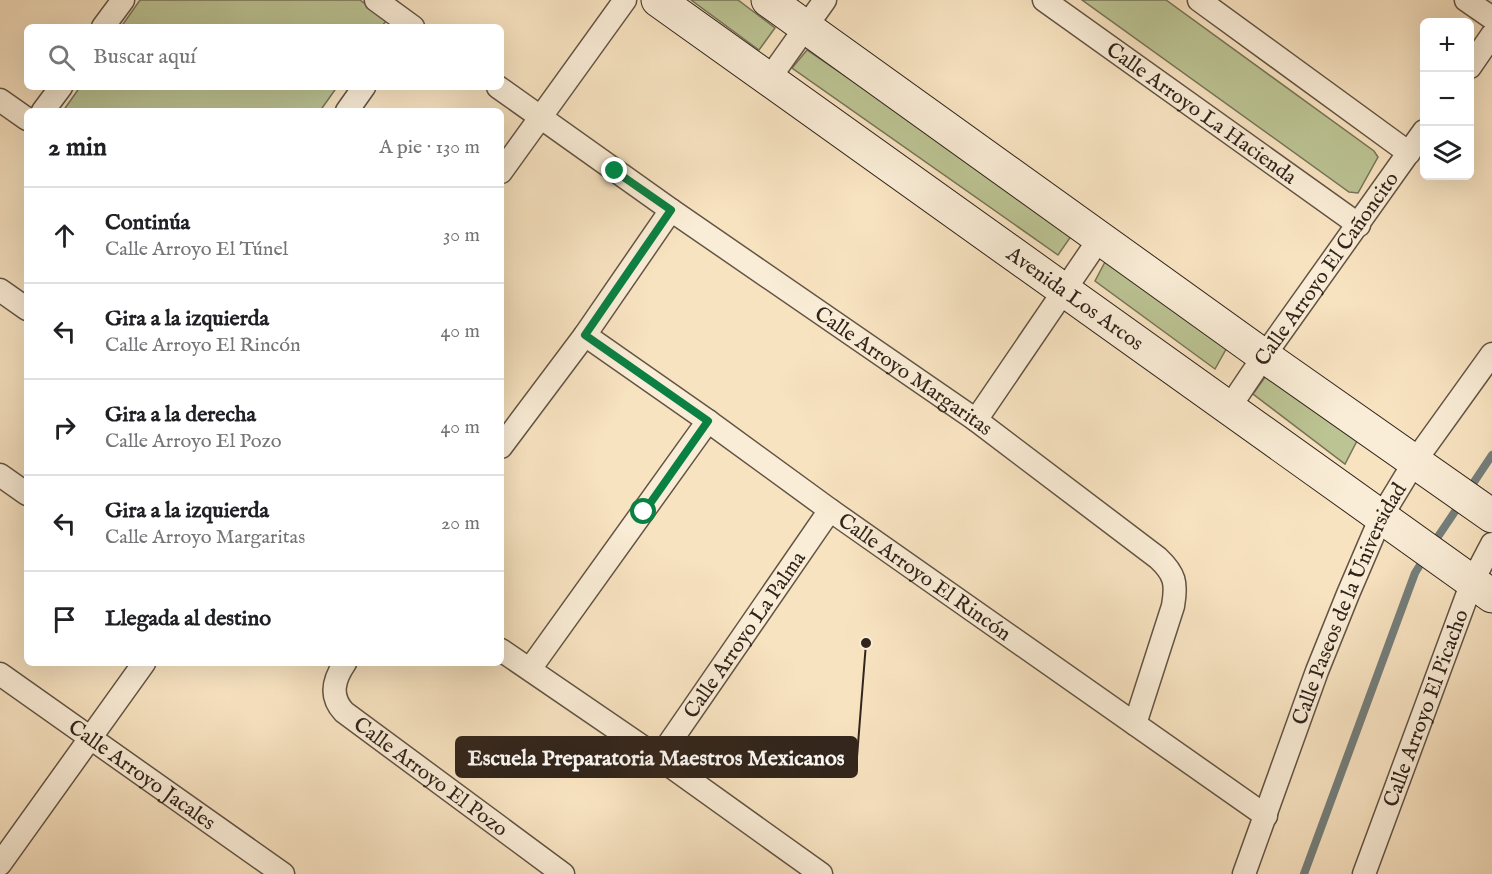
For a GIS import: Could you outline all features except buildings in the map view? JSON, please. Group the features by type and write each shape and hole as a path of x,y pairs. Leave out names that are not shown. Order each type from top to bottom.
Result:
{"street":[{"path":"105,24 123,0"},
{"path":"376,0 407,24"},
{"path":"504,168 625,0"},
{"name":"Avenida Los Arcos","path":"658,0 1473,583"},
{"path":"768,0 1264,356 1488,513"},
{"path":"769,80 825,0"},
{"name":"Calle Arroyo La Hacienda","path":"1044,0 1359,225"},
{"path":"1199,0 1409,153"},
{"path":"1466,0 1492,18"},
{"path":"1474,61 1492,35"},
{"path":"45,108 58,90"},
{"path":"348,108 362,90"},
{"name":"Calle Arroyo Margaritas","path":"502,90 671,210 976,420 1168,567 1174,579 1173,606 1135,724"},
{"path":"0,100 24,117"},
{"name":"Calle Arroyo El Cañoncito","path":"1229,408 1420,138"},
{"path":"504,443 585,335 671,210"},
{"path":"976,420 1100,238"},
{"path":"0,290 24,307"},
{"name":"Calle Arroyo El Rincón","path":"585,335 1266,816"},
{"name":"Calle Paseos de la Universidad","path":"1244,874 1317,671 1381,517 1428,470 1492,354"},
{"path":"530,669 708,421"},
{"path":"0,475 24,492"},
{"name":"Calle Arroyo La Palma","path":"659,758 830,510"},
{"name":"Calle Arroyo El Picacho","path":"1364,874 1473,583 1492,544"},
{"path":"504,652 659,758 821,874"},
{"path":"0,864 142,666"},
{"name":"Calle Arroyo El Pozo","path":"343,666 333,686 335,701 344,712 563,874"},
{"name":"Calle Arroyo Jacales","path":"0,674 283,874"}],"green space":[{"path":"140,0 360,0 387,20 384,24 123,24"},
{"path":"691,0 738,0 775,28 759,50"},
{"path":"1082,0 1166,0 1374,151 1378,157 1358,193 1349,192"},
{"path":"807,50 1074,232 1058,255 792,68"},
{"path":"78,90 335,90 322,108 65,108"},
{"path":"1106,260 1229,344 1215,369 1095,281"},
{"path":"1268,373 1358,439 1345,464 1253,394"}],"waterway":[{"path":"1468,491 1492,455"},
{"path":"1433,544 1460,504"},
{"path":"1304,874 1415,573 1425,557"}],"place":[{"name":"Escuela Preparatoria Maestros Mexicanos","path":"866,643"}],"route":[{"path":"615,171 671,210 585,335 708,421 644,512"}]}
